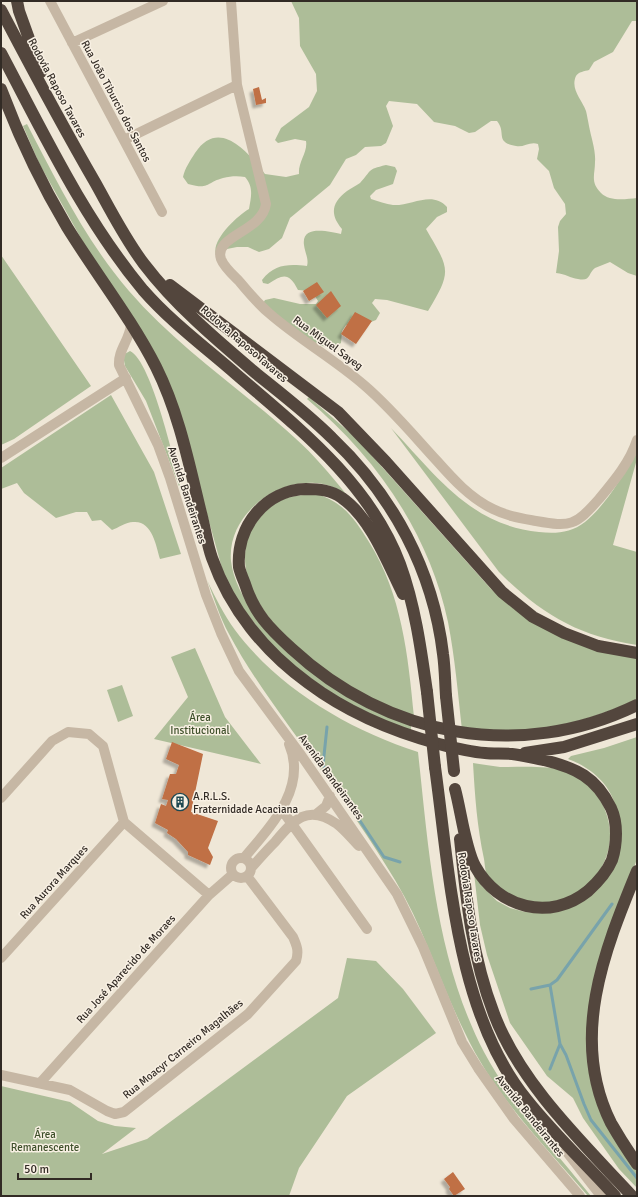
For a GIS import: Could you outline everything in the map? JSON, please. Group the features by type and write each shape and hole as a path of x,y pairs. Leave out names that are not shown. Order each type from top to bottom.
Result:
{"highway":[{"path":"17,1 19,12 57,116"},
{"name":"Rodovia Raposo Tavares","path":"1,10 57,116 126,237 144,263 169,293 225,347 332,438 359,466 381,494 401,524 421,563 434,604 444,654 446,696 468,910 474,950 494,1015 520,1064 537,1089 562,1119 632,1196"},
{"path":"1,53 72,186 95,225 121,262 145,291 176,324 284,415 326,453 367,505 389,540 400,563 417,624"},
{"path":"1,89 20,138 65,223 147,351 174,411 212,557 225,588 242,617 264,645 307,682 361,717 396,731 442,745 483,753 518,755 567,766 586,775 606,796 614,814 616,840 611,862 599,881 578,898 555,907 532,908 510,901 490,887 475,866 468,846 455,789"},
{"path":"126,237 154,270 176,290 274,362 338,412 386,462 502,592 533,616 564,633 598,646 637,653"},
{"path":"417,624 389,563 374,537 357,512 342,498 318,489 288,491 263,506 252,517 241,542 239,567 250,600 266,624 302,658 349,693 375,707 439,730 483,736 517,736 561,730 602,719 637,705"},
{"name":"Rodovia Raposo Tavares","path":"417,624 461,949 473,996 488,1036 507,1070 527,1100 615,1196"},
{"path":"518,755 564,747 637,724"},
{"path":"637,871 602,963 594,999 591,1032 592,1060 601,1095 611,1122 637,1164"}],"street":[{"name":"Rua João Tiburcio dos Santos","path":"50,1 162,212"},
{"path":"72,43 163,1"},
{"name":"Rua Miguel Sayeg","path":"231,1 237,85 266,204 262,217 223,245 220,254 223,264 268,313 352,375 371,391 457,483 475,498 491,508 511,516 559,525 570,523 585,515 615,480 637,440"},
{"path":"124,140 237,85"},
{"name":"Avenida Bandeirantes","path":"131,325 130,334 125,347 120,351 118,357 119,365 161,451 206,595 221,633 239,671 330,796 397,894 412,922 466,1049 495,1094 580,1196"},
{"path":"125,347 137,346 147,351"},
{"path":"1,458 126,378"},
{"path":"1,798 52,742 68,732 89,734 102,746 124,822 209,895"},
{"path":"244,858 282,810 290,791 295,767 293,753 285,734"},
{"path":"315,815 326,806 330,796"},
{"path":"282,810 367,929"},
{"path":"250,872 249,861 244,858 237,858 232,862 231,868 233,874 241,878 250,872 291,823 306,814 326,818 338,825 379,866"},
{"name":"Rua Aurora Marques","path":"1,958 124,822"},
{"name":"Rua Moacyr Carneiro Magalhães","path":"1,1076 70,1090 111,1113 115,1114 124,1112 248,1014 296,961 298,954 298,946 293,937 250,872"},
{"name":"Rua José Aparecido de Moraes","path":"40,1083 209,895 233,874"},
{"path":"527,1100 601,1196"}],"green space":[{"path":"291,1 637,1 637,21 632,21 613,52 594,62 589,70 576,76 574,85 586,111 593,144 595,158 595,185 601,193 609,198 637,198 637,276 628,273 610,262 595,268 587,278 582,280 556,273 559,251 558,227 560,221 566,214 565,204 554,188 549,171 537,159 539,149 538,144 532,143 519,146 505,142 500,125 497,121 491,121 475,132 469,133 455,126 434,122 417,104 389,101 386,106 393,126 386,143 381,146 365,147 356,155 346,159 330,185 290,218 282,238 269,249 259,252 248,247 237,247 227,249 216,255 215,249 217,242 226,229 249,209 251,188 245,177 240,176 223,178 204,186 188,184 183,177 185,171 195,153 204,143 214,138 223,138 242,148 265,174 286,177 299,174 300,165 306,149 306,141 295,139 278,143 275,140 281,128 309,107 317,91 316,74 300,46 299,18"},
{"path":"27,124 73,210 99,252 129,291 188,349 302,444 346,494 331,486 315,483 299,484 284,488 269,495 256,504 245,516 237,530 232,545 232,568 239,589 253,614 367,708 388,717 411,724 411,733 353,708 292,665 270,644 237,600 223,572 180,416 39,163 23,126"},
{"path":"386,165 395,167 397,171 393,184 376,190 370,196 371,199 393,205 400,205 428,199 441,202 447,207 447,212 437,217 426,229 440,253 443,262 445,270 441,287 428,311 387,300 375,299 372,303 380,313 376,320 366,324 346,325 342,331 341,343 335,347 309,345 262,305 265,300 274,298 300,304 316,304 318,301 316,298 310,292 298,290 292,280 285,276 268,284 263,283 262,280 272,271 282,266 307,266 304,238 307,234 311,232 324,231 341,234 342,229 335,219 334,214 335,205 338,200 347,191 360,183 370,171"},
{"path":"1,255 91,386 14,439 1,445"},
{"path":"130,351 138,359 147,374 155,394 169,440 182,494 146,401 125,366 123,355"},
{"path":"111,395 154,472 181,554 160,559 152,534 145,525 139,522 128,523 112,530 101,520 92,521 87,512 76,512 56,518 24,493 17,483 1,489 1,468"},
{"path":"309,397 357,439 491,589 514,609 637,658 637,699 592,717 546,728 514,732 462,730 448,622 439,589 428,558 396,499 377,472 332,422 307,399"},
{"path":"391,428 439,480 474,508 493,519 515,527 545,533 569,531 580,526 593,515 620,480 637,452 637,459 613,545 637,552 637,645 596,636 578,629 546,611 515,587 499,572"},
{"path":"317,494 334,502 348,512 364,533 380,562 389,583 402,626 414,717 363,694 336,677 309,657 285,635 265,612 251,587 245,557 247,539 253,527 267,510 280,501 295,496"},
{"path":"207,580 220,606 235,630 273,671 294,689 318,705 367,732 418,752 426,829 437,905 455,981 468,1017 484,1052 507,1090 591,1196 588,1196 537,1138 490,1077 465,1033 415,917 395,880 358,822 258,683 229,634 217,608"},
{"name":"Área Institucional","path":"195,648 225,717 261,764 154,739 188,697 171,657"},
{"path":"122,685 133,716 118,722 107,690"},
{"path":"637,737 637,859 618,912 587,1051 628,1159 637,1171 637,1188 619,1169 583,1118 573,1098 547,1076 510,1023 487,955 480,925 474,873 482,886 497,901 510,908 525,912 548,913 561,911 610,874 615,807 614,802 602,781 590,770 568,759 571,756 604,748"},
{"path":"473,763 500,767 558,769 571,773 581,779 600,800 609,822 609,844 603,864 592,881 575,894 556,901 534,902 512,895 493,883 486,873 477,811"},
{"name":"Área Remanescente","path":"347,958 376,961 403,989 436,1033 347,1096 299,1168 289,1196 1,1196 1,1086 70,1102 98,1121 115,1126 136,1128 102,1154 147,1139 338,998"}],"building":[{"path":"259,87 262,100 266,98 266,103 256,105 253,89"},
{"path":"317,282 324,292 309,301 303,291"},
{"path":"331,291 341,306 327,318 316,305"},
{"path":"355,312 372,321 356,344 341,334"},
{"name":"A.R.L.S. Fraternidade Acaciana","path":"172,742 203,754 191,812 218,821 208,848 213,857 210,865 188,855 188,852 176,839 167,833 168,830 155,823 161,804 166,806 168,800 162,799 170,774 176,774 179,765 166,759"},
{"path":"453,1172 465,1189 454,1196 444,1179"}],"waterway":[{"path":"327,727 323,765 384,857 400,862"},
{"path":"531,989 550,985 557,980 612,904"},
{"path":"550,985 560,1044 566,1055 591,1120 637,1178"},
{"path":"550,1069 560,1044"}],"place":[{"name":"A.R.L.S. Fraternidade Acaciana","path":"180,802"}]}
